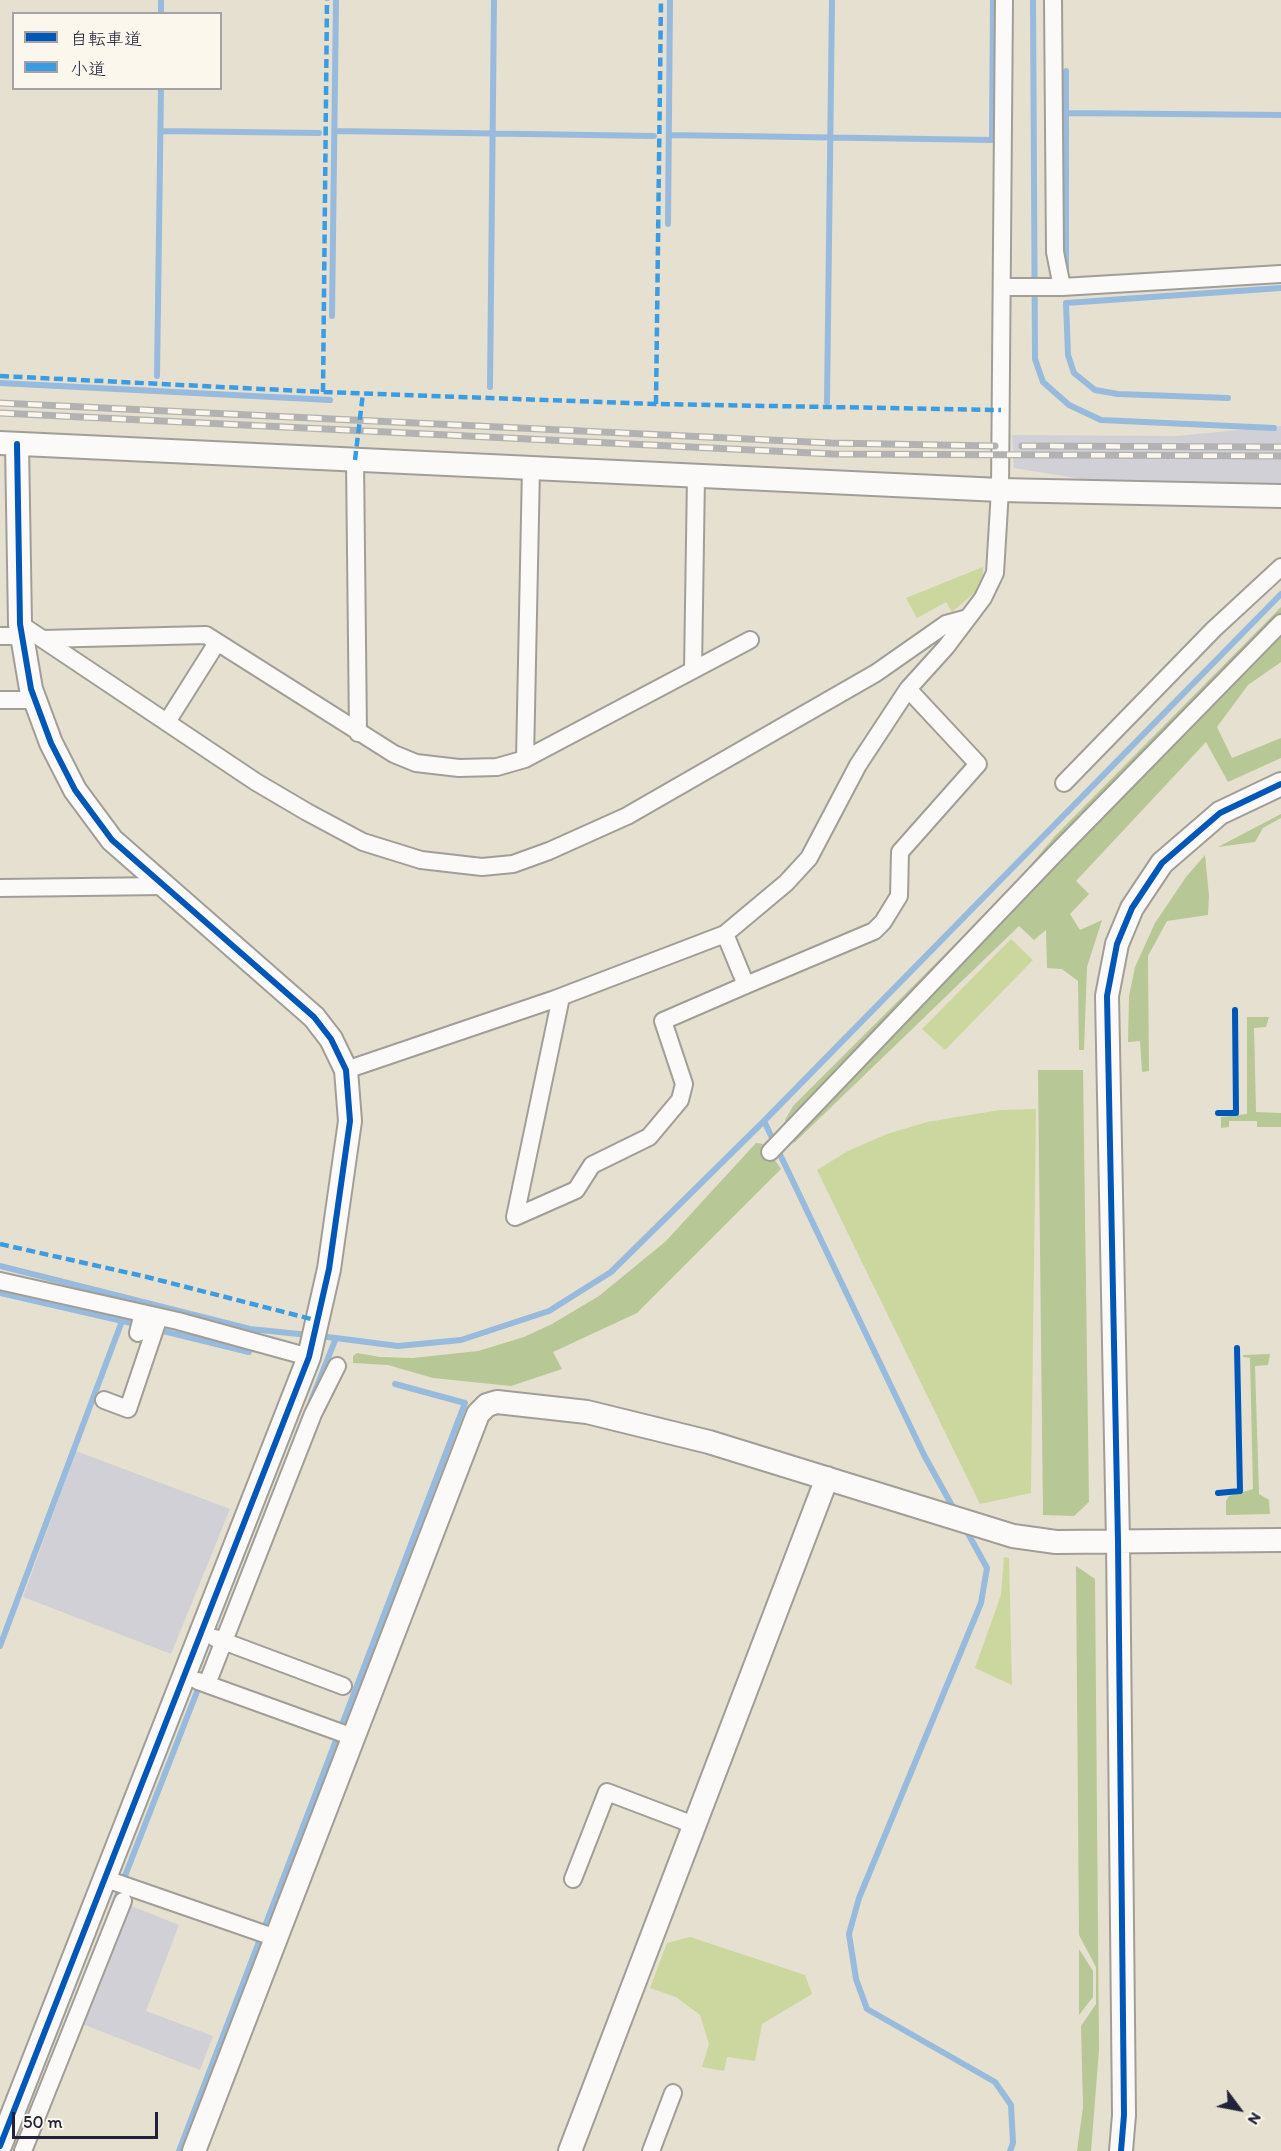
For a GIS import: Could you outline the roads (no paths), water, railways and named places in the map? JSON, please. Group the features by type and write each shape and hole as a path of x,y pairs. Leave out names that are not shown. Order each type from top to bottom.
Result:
{"street":[{"path":"346,1070 561,997 725,934 786,883 809,858 858,765 908,689 946,647 983,598 995,573 1000,490 1004,0"},
{"path":"1053,0 1055,287"},
{"path":"1003,287 1055,287 1281,274"},
{"path":"215,1638 318,1324 329,1269 350,1121 346,1070 331,1039 314,1017 112,840 94,819 75,790 51,742 35,700 21,634 9,443 1000,490 1281,496"},
{"path":"355,460 358,733"},
{"path":"525,759 531,468"},
{"path":"693,669 696,476"},
{"path":"1064,783 1214,629 1281,567"},
{"path":"21,634 167,722 256,782 363,842 421,860 482,867 513,864 549,851 627,816 876,673 946,624 968,618"},
{"path":"770,1152 1053,856 1281,623"},
{"path":"21,634 206,635 394,754 416,763 459,768 497,767 525,759 750,640"},
{"path":"167,722 213,649"},
{"path":"561,997 515,1217 576,1191 592,1165 649,1137 680,1100 684,1084 663,1022 874,931 884,922 899,896 900,852 978,765 908,689"},
{"path":"0,700 35,700"},
{"path":"1121,2151 1124,2115 1118,1541 1107,996 1117,944 1132,908 1162,863 1220,813 1281,784"},
{"path":"0,888 164,886"},
{"path":"725,934 746,985"},
{"path":"0,1281 148,1325 310,1352"},
{"path":"104,1400 128,1408 148,1325"},
{"path":"23,2151 57,2051 196,1680 313,1414 337,1366"},
{"path":"194,2151 478,1414 487,1405 497,1402 587,1412 709,1442 1013,1536 1056,1542 1281,1540"},
{"path":"570,2151 827,1478"},
{"path":"215,1638 343,1686"},
{"path":"196,1680 352,1737"},
{"path":"573,1879 607,1792 694,1825"},
{"path":"118,1887 276,1938"},
{"path":"0,2146 57,2051"},
{"path":"651,2151 673,2094"}],"waterway":[{"path":"161,0 161,12"},
{"path":"332,316 336,0"},
{"path":"490,387 494,0"},
{"path":"668,224 670,0"},
{"path":"827,402 832,0"},
{"path":"669,135 992,140 993,0"},
{"path":"1033,0 1035,359 1043,382 1069,405 1101,420 1274,428"},
{"path":"1066,71 1066,273"},
{"path":"157,376 161,90"},
{"path":"1066,113 1281,115"},
{"path":"161,131 319,133"},
{"path":"335,131 654,136"},
{"path":"1228,398 1118,394 1095,390 1074,373 1068,355 1066,303 1281,288"},
{"path":"0,383 330,400"},
{"path":"320,1336 398,1346 461,1340 549,1311 611,1272 764,1121 1281,594"},
{"path":"764,1121 924,1455 955,1511"},
{"path":"0,1266 250,1329 309,1335"},
{"path":"0,1293 140,1325"},
{"path":"0,1646 122,1321"},
{"path":"155,1329 249,1352"},
{"path":"311,1401 336,1338"},
{"path":"179,2151 465,1403 395,1384"},
{"path":"965,1528 987,1568 981,1603 859,1898 849,1934 856,1979 867,2009 995,2082 1011,2105 1013,2143 1010,2151"},
{"path":"114,1904 200,1684"}],"railway":[{"path":"0,403 831,443 995,446"},
{"path":"0,413 833,454 1281,456"},
{"path":"1022,446 1281,447"}]}
